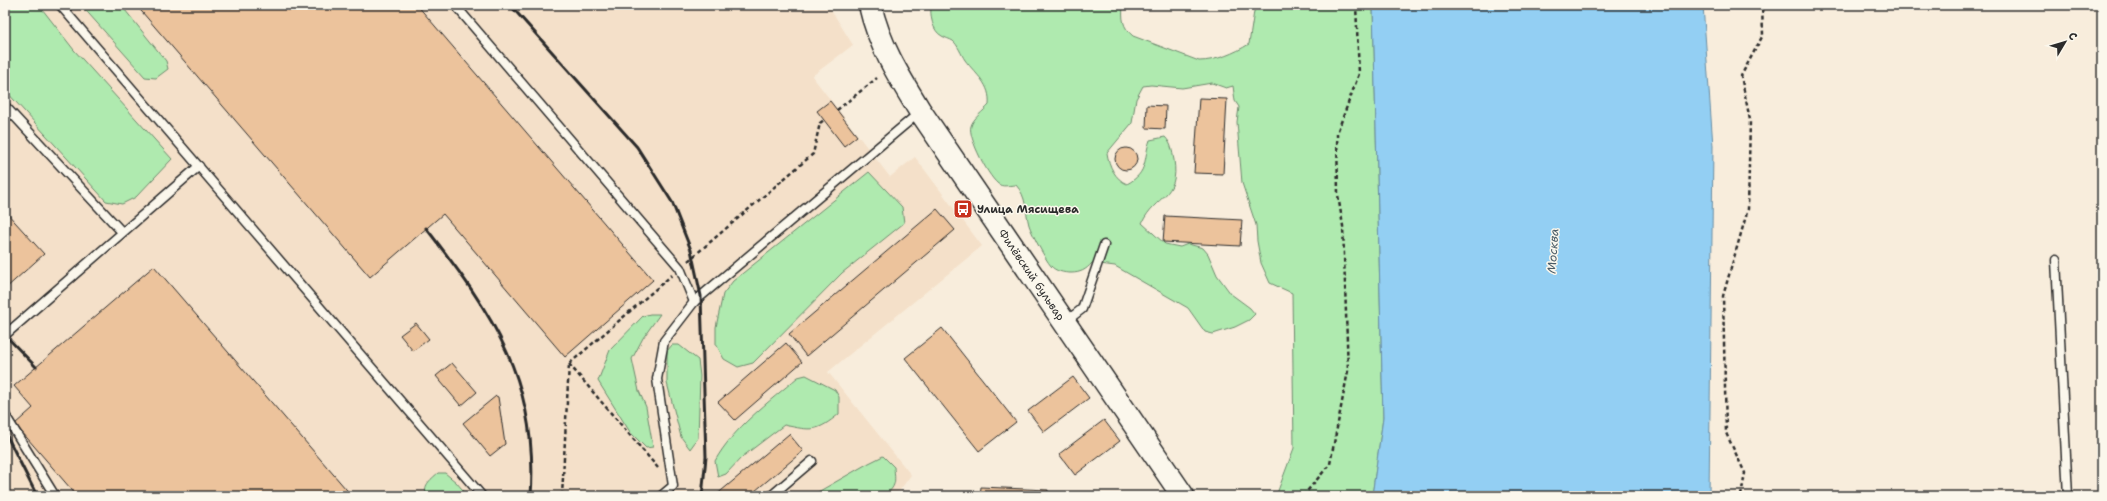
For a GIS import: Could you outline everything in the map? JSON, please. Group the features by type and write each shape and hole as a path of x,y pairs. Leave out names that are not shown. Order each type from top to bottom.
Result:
{"street":[{"name":"Филёвский бульвар","path":"870,5 874,23 884,49 920,111 1183,496"}],"lane":[{"path":"60,5 482,496"},
{"path":"455,5 680,268 694,302"},
{"path":"5,106 122,232"},
{"path":"661,496 673,486 657,379 664,341 694,302 920,111"},
{"path":"5,335 199,166"},
{"path":"1064,323 1082,310 1104,245"},
{"path":"2056,260 2068,496"},
{"path":"5,415 55,496"},
{"path":"770,496 812,461"}],"path":[{"path":"1302,496 1330,464 1348,371 1343,226 1338,195 1337,133 1359,74 1356,5"},
{"path":"1741,496 1745,473 1726,433 1723,296 1748,209 1750,120 1741,76 1763,35 1762,5"},
{"path":"837,110 877,78"},
{"path":"562,496 569,364 814,154 820,123 824,120"},
{"path":"569,364 673,486"}],"shaded area":[{"path":"5,5 828,5 853,45 812,76 890,177 915,157 982,246 828,372 911,475 900,490 890,496 5,496"},
{"path":"2102,494 2102,496 1828,496"}],"green space":[{"path":"5,5 39,5 74,50 172,159 136,197 122,204 106,201 5,90"},
{"path":"81,5 121,5 166,61 168,69 156,78 145,77"},
{"path":"931,5 1123,5 1125,26 1129,33 1133,36 1199,61 1205,61 1225,56 1249,44 1255,5 1373,5 1383,418 1372,496 1276,496 1294,448 1292,293 1270,283 1261,263 1256,225 1242,183 1237,122 1239,107 1235,101 1233,86 1226,88 1212,83 1182,88 1151,85 1143,86 1136,99 1132,123 1107,153 1113,172 1119,179 1127,184 1139,175 1142,170 1150,140 1165,137 1169,142 1174,160 1175,172 1173,182 1170,189 1147,214 1142,223 1165,244 1180,247 1188,244 1203,248 1208,254 1217,275 1231,294 1250,308 1255,314 1249,320 1235,327 1213,334 1205,332 1188,308 1115,266 1092,263 1083,271 1065,273 1051,266 1042,252 1029,225 1024,199 1020,190 1016,185 1002,186 996,182 980,158 972,139 971,126 976,117 989,105 988,91 982,80 965,60 955,43 939,34 934,27 931,18"},
{"path":"869,172 902,207 904,223 842,273 753,363 738,367 724,359 716,344 716,327 723,294 733,281"},
{"path":"660,314 643,338 632,359 639,391 646,407 653,447 646,448 630,432 598,381 610,350 643,316"},
{"path":"672,345 679,345 698,360 700,376 698,438 690,449 681,437 667,383 667,351"},
{"path":"806,375 835,390 839,397 839,414 825,424 814,428 808,429 784,425 742,457 726,474 718,477 715,461 731,437 752,416 798,377"},
{"path":"883,456 894,467 895,476 893,486 884,496 811,496 867,464"},
{"path":"438,473 445,473 456,482 468,496 427,496 425,489 426,486"}],"water":[{"name":"Москва","path":"1373,5 1703,5 1713,146 1709,496 1372,496 1383,418"}],"building":[{"path":"136,5 417,5 653,280 565,357 443,214 370,277"},
{"path":"1199,98 1227,99 1223,174 1194,173"},
{"path":"830,101 857,136 844,146 817,111"},
{"path":"1147,105 1166,106 1165,129 1146,128"},
{"path":"1126,148 1130,149 1136,155 1136,163 1130,169 1126,170 1122,169 1116,163 1115,159 1116,155 1122,149"},
{"path":"937,209 955,230 806,356 789,334"},
{"path":"5,211 44,254 5,289"},
{"path":"1165,216 1242,220 1240,246 1163,242"},
{"path":"154,266 352,496 77,496 15,424 33,408 14,386"},
{"path":"416,323 429,339 413,351 400,335"},
{"path":"942,328 1016,422 979,451 905,358"},
{"path":"786,343 802,362 735,420 718,402"},
{"path":"452,363 477,392 461,406 436,376"},
{"path":"1073,377 1089,398 1044,432 1028,411"},
{"path":"496,396 498,397 505,444 490,456 463,423"},
{"path":"1104,420 1120,441 1075,475 1059,454"},
{"path":"789,434 803,451 749,496 715,496"},
{"path":"981,487 1048,490 1048,496 980,496"}],"railway":[{"path":"510,5 637,147 672,202 691,250 701,296 706,457 702,496"},
{"path":"426,228 472,290 491,321 507,352 519,384 527,418 532,455 531,496"},
{"path":"5,335 36,367"},
{"path":"5,432 37,496"}],"place":[{"name":"Улица Мясищева","path":"963,209"}]}
